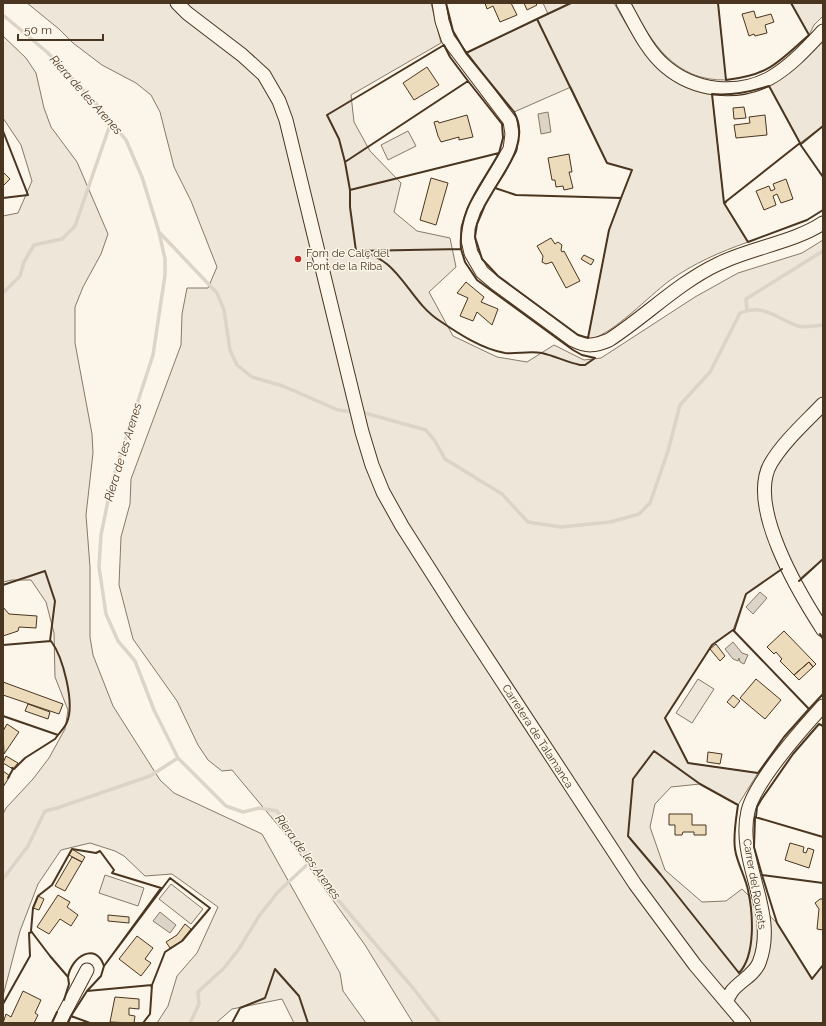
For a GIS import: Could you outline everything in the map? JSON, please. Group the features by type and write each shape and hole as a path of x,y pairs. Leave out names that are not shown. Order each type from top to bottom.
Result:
{"street":[{"name":"Carretera de Talamanca","path":"177,3 264,75 279,101 286,120 362,432 372,465 383,492 402,526 456,611 635,884 695,965 744,1023"},
{"path":"439,3 442,21 448,39 510,120 512,134 510,149 474,210 468,228 468,240 471,253 482,272 573,340 582,345 593,346 609,340 697,275 719,263 822,226"},
{"path":"623,3 642,37 664,66 694,84 710,88 728,89 749,86 770,78 799,56 823,32"},
{"path":"823,404 780,450 770,463 763,481 765,503 778,547 798,589 823,630"},
{"name":"Carrer del Rourets","path":"726,1002 732,990 753,972 759,964 764,938 760,899 748,853 748,811 755,793 767,775 799,732 823,706"},
{"path":"59,1023 87,970"}],"shaded area":[{"path":"27,3 431,3 441,43 351,95 354,122 370,151 401,183 394,212 417,231 450,238 456,267 429,292 453,336 497,357 527,362 554,345 584,360 601,358 695,297 738,273 802,253 823,240 823,559 798,580 783,568 746,594 733,630 712,645 665,718 688,763 758,773 738,805 700,784 671,787 655,804 650,827 665,870 702,902 726,901 742,889 777,923 812,978 823,965 823,1023 413,1023 365,945 287,836 232,770 222,771 208,760 198,745 177,701 133,639 119,585 121,537 130,504 131,479 181,345 182,314 187,288 208,288 217,267 191,201 174,167 160,112 151,95 136,83 102,65 73,43 59,29"},
{"path":"543,3 614,3 641,48 664,74 678,83 694,90 712,94 724,203 748,242 707,258 678,275 621,322 610,330 591,339 588,338 609,230 632,170 607,163 571,87 514,112 466,53 548,14"},
{"path":"631,3 718,3 726,80 708,79 679,67 657,46"},
{"path":"791,3 823,3 823,16 814,25 809,35"},
{"path":"3,36 26,58 36,73 44,108 51,127 77,162 108,234 101,254 83,287 75,307 75,343 92,434 93,453 86,515 90,567 90,637 93,655 113,706 160,780 174,793 262,834 340,973 343,991 366,1023 294,1023 282,999 232,1009 216,1023 157,1023 168,1006 177,976 197,953 218,907 172,874 145,876 124,856 115,851 90,843 61,850 38,884 20,931 3,996 3,814 6,808 33,779 49,758 65,729 68,710 55,677 54,633 46,602 31,580 12,580 3,582 3,216 18,213 32,181 21,145 3,118"},
{"path":"823,41 823,126 800,143 769,86 784,76"},
{"path":"548,112 551,132 541,134 538,114"},
{"path":"408,131 416,146 388,160 381,145"},
{"path":"760,592 767,598 753,614 746,607"},
{"path":"733,642 742,653 748,655 744,664 740,662 739,658 738,661 733,659 725,649"},
{"path":"698,679 714,689 692,723 676,713"},
{"path":"105,875 144,888 138,906 99,893"},
{"path":"171,884 203,909 191,924 159,899"},
{"path":"160,912 176,925 170,933 153,921"}],"building":[{"path":"485,3 511,3 517,15 500,22 493,6 487,9"},
{"path":"524,3 535,3 537,5 527,10"},
{"path":"754,11 756,18 771,14 774,22 765,25 767,33 749,36 742,14"},
{"path":"427,67 439,85 414,100 403,83"},
{"path":"744,107 746,118 734,119 733,108"},
{"path":"467,115 473,137 459,140 459,137 441,142 434,122 438,121 439,123"},
{"path":"765,115 767,135 736,138 734,125 750,123 749,117"},
{"path":"569,154 572,172 569,172 573,188 564,190 563,186 556,187 555,180 552,180 548,158"},
{"path":"3,172 10,179 3,186"},
{"path":"431,178 448,183 436,225 420,220"},
{"path":"786,179 793,199 781,203 777,194 773,196 776,205 764,210 756,191 769,186 771,191 775,189 773,184"},
{"path":"551,238 555,244 558,242 562,245 562,252 564,251 580,281 566,288 552,262 546,264 542,262 543,256 537,246"},
{"path":"584,255 594,260 591,265 581,259"},
{"path":"466,282 484,297 481,302 498,309 492,325 477,312 473,321 460,316 468,298 457,293"},
{"path":"3,607 9,614 37,616 36,628 19,627 18,631 3,636"},
{"path":"784,631 816,664 813,667 809,662 794,675 780,661 782,659 776,652 774,654 767,647"},
{"path":"716,644 725,656 720,661 710,649"},
{"path":"809,662 813,667 799,680 794,675"},
{"path":"756,679 781,700 765,719 740,698"},
{"path":"3,682 63,704 59,714 3,695"},
{"path":"733,695 740,701 734,708 727,702"},
{"path":"28,704 50,712 48,719 25,711"},
{"path":"7,724 19,732 4,754 3,731"},
{"path":"708,752 722,754 720,764 707,762"},
{"path":"6,756 18,763 13,769 3,763"},
{"path":"3,771 10,776 3,787"},
{"path":"669,814 692,814 692,825 706,825 706,835 694,835 694,832 683,832 682,835 675,835 675,825 669,825"},
{"path":"790,843 804,847 803,852 806,853 808,848 814,850 809,868 785,860"},
{"path":"72,849 85,857 82,862 69,855"},
{"path":"72,857 82,862 65,891 55,886"},
{"path":"58,895 70,902 67,907 78,915 71,926 60,919 49,934 37,927"},
{"path":"38,896 44,899 39,910 33,908"},
{"path":"820,899 823,899 823,930 817,929 819,909 815,903"},
{"path":"108,915 129,917 129,923 108,921"},
{"path":"185,924 191,929 182,941 170,948 166,942 177,935"},
{"path":"137,936 153,948 145,959 151,963 141,976 119,959"},
{"path":"23,991 41,1000 35,1013 38,1015 34,1023 3,1023 6,1014 11,1017"},
{"path":"115,997 139,999 139,1009 129,1008 129,1015 135,1016 134,1023 110,1022"}],"waterway":[{"name":"Riera de les Arenes","path":"3,15 47,52 100,108 126,140 142,177 159,232 165,259 165,275 153,355 112,481 101,535 99,567 106,614 118,641 135,661 154,710 178,758 226,806 243,812 259,808 277,811 332,893 413,988 440,1023"},
{"path":"3,293 20,276 24,262 34,245 62,239 75,226 111,122"},
{"path":"160,233 217,293 224,310 230,350 237,365 252,377 283,386 338,410 354,412"},
{"path":"747,310 746,299 823,251"},
{"path":"361,412 426,430 435,441 445,459 502,494 528,522 561,527 610,522 639,514 650,503 668,451 680,405 710,372 740,313 749,310 764,311 801,327 823,325"},
{"path":"3,879 28,846 45,811 150,776 178,758"},
{"path":"190,1023 199,1004 198,992 224,968 239,949 259,916 278,892 312,860"}],"wall":[{"path":"446,3 453,31 466,53"},
{"path":"537,19 571,3"},
{"path":"718,3 726,80 741,78 763,71 781,60 809,35 791,3"},
{"path":"537,19 607,163 632,170 621,198 516,195 495,188 515,152 518,142 518,122 514,112 466,53 537,19"},
{"path":"444,45 450,57 468,81 345,162 339,139 327,115 444,45"},
{"path":"468,81 502,124 503,138 499,153 350,190 345,162 468,81"},
{"path":"769,86 800,143 724,203 712,94 741,93 769,86"},
{"path":"801,144 823,126"},
{"path":"3,131 28,195 3,198"},
{"path":"800,144 823,177"},
{"path":"499,153 478,187 467,210 463,222 461,249 356,251 350,207 350,190 499,153"},
{"path":"495,188 516,195 621,198 609,230 588,338 578,335 498,276 482,259 475,237 477,224 485,205 495,188"},
{"path":"726,202 724,203 748,242 807,220 823,210"},
{"path":"461,249 465,262 477,280 573,350 582,355 595,358 585,365 580,365 542,353 505,353 479,345 455,331 429,312 393,270 383,261 371,255 356,251 461,249"},
{"path":"799,581 823,559"},
{"path":"734,631 746,594 782,569"},
{"path":"3,585 45,571 55,601 50,641"},
{"path":"733,630 809,709 784,737 758,773 688,763 665,718 712,645 733,630"},
{"path":"820,634 823,639"},
{"path":"3,645 51,641 60,658 69,692 70,704 65,727 58,735 3,716"},
{"path":"808,708 809,709 823,694"},
{"path":"756,817 757,807 761,800 793,754 819,724 823,726"},
{"path":"12,768 14,769 25,758 55,739 58,735"},
{"path":"654,751 700,784 738,805 734,844 737,859 748,890 752,922 751,945 748,956 739,973 628,836 633,779 654,751"},
{"path":"8,778 13,769"},
{"path":"762,875 754,847 755,817 823,837"},
{"path":"72,849 96,853 100,851 114,870 112,873 161,888 104,966 100,958 95,954 90,953 79,958 74,963 68,977 31,931 33,908 38,896 52,885 72,849"},
{"path":"823,883 762,875 777,923 812,979 823,965"},
{"path":"170,878 210,908 182,941 165,952 152,985 87,991 101,976 104,966 170,878"},
{"path":"3,1004 30,956 29,933 32,932"},
{"path":"232,1023 240,1008 265,998 275,969 299,996 308,1023"},
{"path":"64,1000 69,984 68,977"},
{"path":"143,1023 150,1014 152,985 151,986"},
{"path":"87,991 71,1016 90,1023"},
{"path":"52,1023 57,1012"},
{"path":"68,1023 71,1016 73,1017"}],"place":[{"name":"Forn de Calç del Pont de la Riba","path":"298,259"}]}
